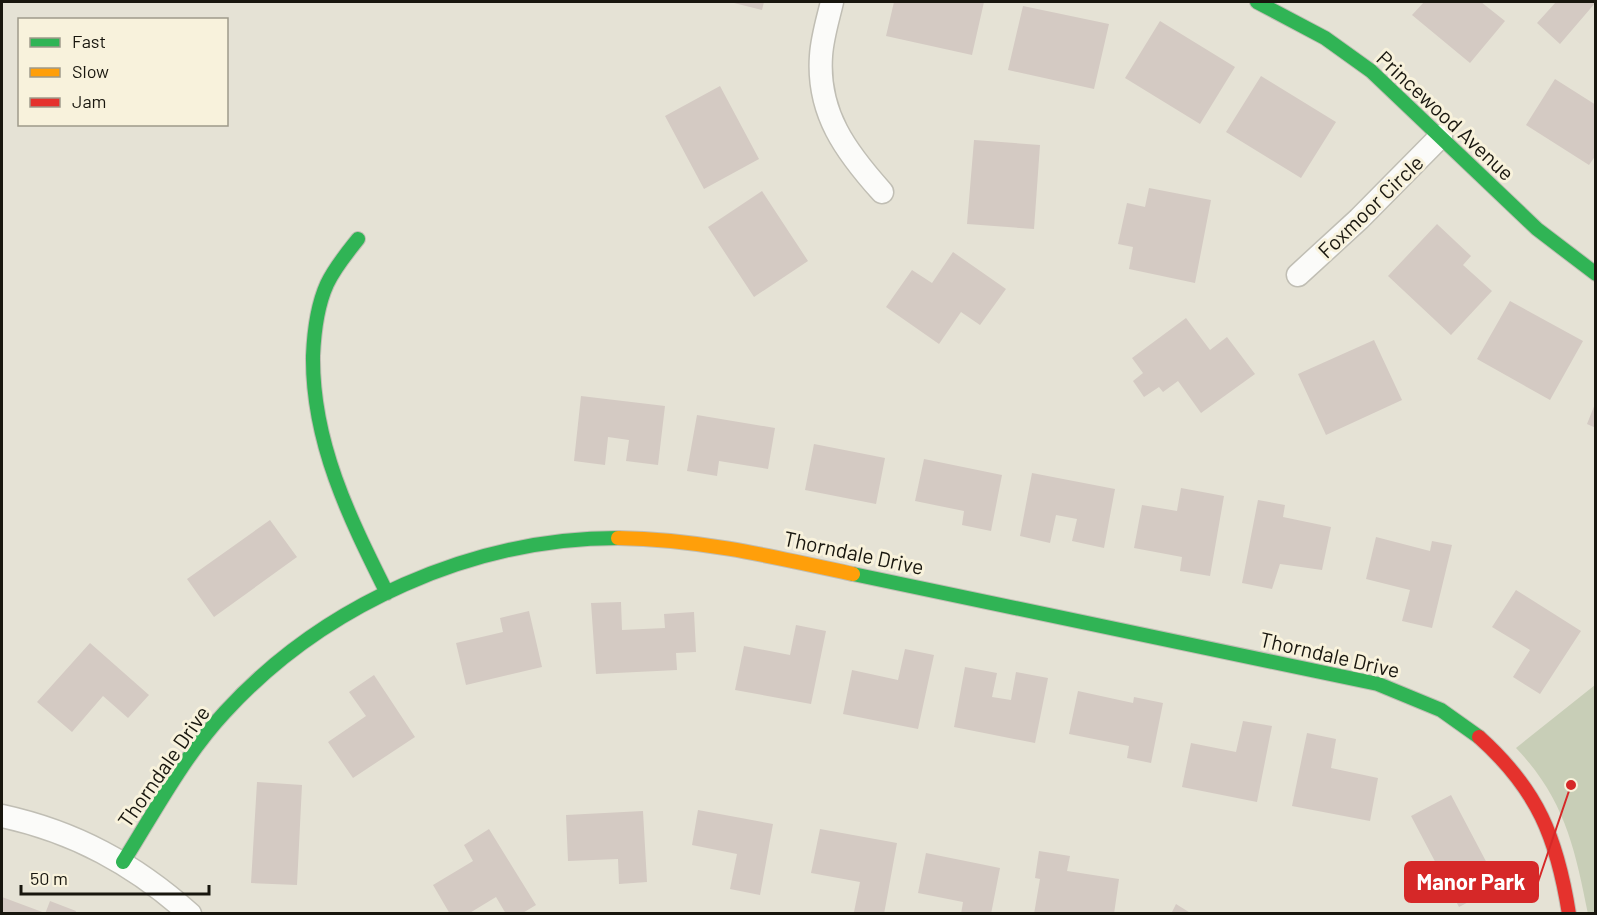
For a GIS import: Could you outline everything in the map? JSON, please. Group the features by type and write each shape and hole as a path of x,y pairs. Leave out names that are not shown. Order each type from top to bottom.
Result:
{"street":[{"path":"832,2 821,55 821,85 827,112 837,135 882,192"},
{"name":"Princewood Avenue","path":"1257,2 1325,38 1371,71 1537,230 1595,274"},
{"name":"Foxmoor Circle","path":"1298,275 1359,219 1441,136"},
{"path":"358,239 340,261 324,290 315,322 313,359 316,403 325,452 345,507 387,593"},
{"name":"Thorndale Drive","path":"123,862 181,768 226,712 267,672 311,638 366,604 438,571 504,551 569,540 615,538 672,540 727,547 1378,684 1416,698 1451,716 1478,736 1514,774 1536,805 1552,837 1563,875 1569,914"},
{"path":"2,816 81,841 123,862 163,890 190,914"}],"green space":[{"path":"1595,685 1596,913 1588,914 1578,867 1565,825 1546,786 1516,748"}],"building":[{"path":"730,2 764,2 762,10"},
{"path":"894,2 984,2 972,55 886,36"},
{"path":"1424,2 1481,2 1505,21 1470,63 1412,15"},
{"path":"1556,2 1596,2 1560,44 1537,23"},
{"path":"1023,6 1109,24 1094,89 1008,70"},
{"path":"1160,21 1235,67 1200,124 1125,78"},
{"path":"1261,76 1336,122 1301,178 1226,132"},
{"path":"1555,79 1596,105 1596,155 1589,165 1526,125"},
{"path":"720,86 759,159 704,189 665,116"},
{"path":"974,140 1040,145 1034,229 967,224"},
{"path":"1149,188 1211,200 1195,283 1129,269 1133,247 1118,244 1127,203 1145,207"},
{"path":"762,191 808,261 754,297 708,227"},
{"path":"1437,224 1471,256 1463,265 1492,291 1451,335 1388,276"},
{"path":"953,252 1006,289 980,325 961,312 939,344 886,307 912,270 932,283"},
{"path":"1510,301 1583,341 1550,400 1477,359"},
{"path":"1186,318 1210,350 1227,337 1255,374 1201,413 1178,381 1163,392 1159,387 1144,397 1133,381 1143,373 1132,358"},
{"path":"1374,340 1402,400 1326,435 1298,374"},
{"path":"581,396 665,406 658,465 626,461 629,440 608,437 605,465 574,461"},
{"path":"1596,404 1596,428 1587,424"},
{"path":"697,415 775,428 768,469 719,461 717,476 687,471"},
{"path":"814,444 885,458 876,504 805,490"},
{"path":"924,459 1002,475 991,531 962,525 964,511 915,501"},
{"path":"1032,473 1115,489 1104,548 1072,541 1077,519 1056,515 1050,543 1020,536"},
{"path":"1181,488 1224,496 1210,576 1180,571 1182,557 1134,548 1142,505 1177,511"},
{"path":"1258,500 1285,505 1283,517 1331,527 1322,570 1280,564 1272,589 1242,583"},
{"path":"270,520 297,557 214,617 187,579"},
{"path":"1376,537 1430,551 1432,541 1452,545 1432,628 1402,621 1410,590 1366,579"},
{"path":"1516,590 1581,631 1540,694 1513,677 1530,650 1492,627"},
{"path":"621,602 622,630 665,628 664,614 694,612 696,652 676,653 677,670 596,674 591,603"},
{"path":"529,611 542,667 466,685 456,643 503,632 500,618"},
{"path":"796,625 826,631 811,704 735,690 744,646 790,655"},
{"path":"90,643 149,695 128,718 103,696 72,732 37,702"},
{"path":"905,649 934,655 918,729 843,714 852,670 898,680"},
{"path":"965,667 997,673 992,697 1011,700 1016,672 1048,678 1035,743 954,727"},
{"path":"374,675 415,737 353,778 328,742 366,716 349,692"},
{"path":"1078,691 1133,703 1134,697 1163,703 1151,763 1127,758 1129,746 1069,734"},
{"path":"1243,721 1272,726 1257,802 1182,787 1191,743 1236,752"},
{"path":"1307,733 1336,739 1331,768 1378,778 1370,821 1292,806"},
{"path":"257,782 302,785 297,885 251,883"},
{"path":"1451,795 1499,886 1459,907 1411,816"},
{"path":"698,810 773,824 760,895 730,889 737,854 692,845"},
{"path":"643,811 647,882 619,884 618,859 568,861 566,815"},
{"path":"489,829 536,905 521,914 506,914 496,897 468,914 450,914 433,885 473,861 464,845"},
{"path":"820,829 897,843 884,914 854,912 860,882 811,873"},
{"path":"1039,851 1070,856 1067,871 1119,879 1114,914 1034,914 1040,879 1035,878"},
{"path":"926,853 1000,868 991,914 961,914 963,902 918,893"},
{"path":"2,897 45,913 45,914 2,914"},
{"path":"50,901 76,911 75,914 45,914"},
{"path":"1176,904 1192,914 1171,914"}],"traffic: fast":[{"path":"1257,2 1325,38 1371,71 1537,229 1596,274"},
{"path":"358,239 341,260 327,284 321,301 313,347 314,388 319,419 335,478 359,536 387,593"},
{"path":"123,862 171,784 210,729 264,674 308,639 355,609 404,584 456,565 509,550 564,541 618,538"},
{"path":"853,574 1378,684 1441,710 1479,737"}],"traffic: slow":[{"path":"618,538 707,545 853,574"}],"traffic: jam":[{"path":"1479,737 1516,776 1542,817 1558,862 1569,914"}],"place":[{"name":"Manor Park","path":"1571,785"}]}
